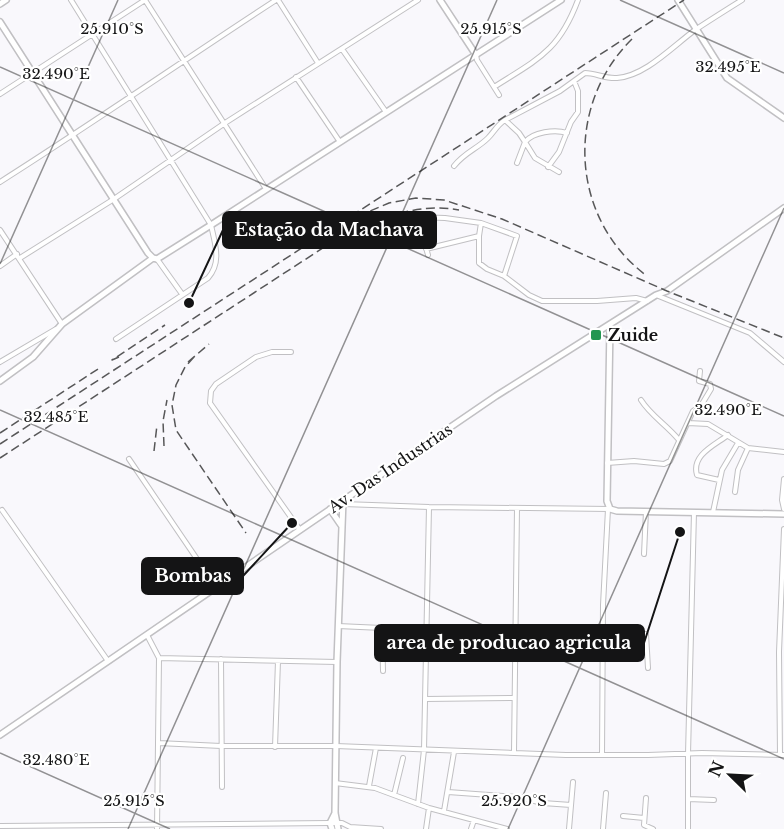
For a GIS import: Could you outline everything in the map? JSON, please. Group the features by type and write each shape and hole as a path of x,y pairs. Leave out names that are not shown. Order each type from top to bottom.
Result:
{"street":[{"path":"0,4 6,0"},
{"path":"71,0 211,225 217,250 214,271 208,278 116,339"},
{"path":"0,94 145,0 266,189"},
{"path":"0,182 277,0 318,63"},
{"path":"0,266 114,199 225,123 418,0"},
{"path":"440,0 476,54 477,60 499,95"},
{"path":"0,362 61,326 155,259 561,0"},
{"path":"494,87 551,48 562,34 579,0"},
{"path":"678,0 728,78 784,118"},
{"path":"454,166 463,155 482,143 498,124 560,91 585,73 602,78 631,76 741,0"},
{"path":"0,22 148,253 182,294"},
{"path":"342,49 386,112"},
{"path":"296,77 340,142"},
{"path":"548,167 559,152 578,112 579,104 574,81"},
{"path":"505,120 519,133 535,158 559,172"},
{"path":"517,163 525,142 530,136 555,131 567,133"},
{"name":"Av. Das Industrias","path":"0,735 496,396 656,295 668,290 784,208"},
{"path":"415,218 428,255"},
{"path":"374,230 398,221 415,218 445,218 482,223 517,236 504,276"},
{"path":"482,223 479,236 480,266 504,276 529,296 542,301 608,301 636,298 647,301"},
{"path":"0,230 19,256 61,326"},
{"path":"426,249 479,236"},
{"path":"656,295 750,333 784,362"},
{"path":"602,755 603,631 609,509 607,501 610,325"},
{"path":"0,381 33,357 61,326"},
{"path":"291,351 272,352 256,357 216,384 209,397 214,408 300,530"},
{"path":"608,463 634,461 668,463 693,411 706,399 712,387 710,384 699,381 700,371"},
{"path":"641,400 649,412 669,427 679,440"},
{"path":"687,423 708,424 748,448 784,452"},
{"path":"719,480 697,475 696,463 702,454 728,435"},
{"path":"713,512 724,465 738,443"},
{"path":"735,492 738,470 748,448"},
{"path":"129,459 216,587"},
{"path":"784,479 782,500 784,508"},
{"path":"338,826 335,813 335,783 343,502 429,507 784,514"},
{"path":"418,804 424,750 429,507"},
{"path":"514,752 517,508"},
{"path":"330,509 342,526"},
{"path":"2,510 109,661"},
{"path":"644,554 646,511"},
{"path":"688,829 694,512"},
{"path":"158,743 275,747 336,746 454,752 602,755 702,753 782,755 784,529"},
{"path":"338,627 382,628 383,671"},
{"path":"470,629 515,629"},
{"path":"603,631 646,634 648,668"},
{"path":"147,634 159,658 157,827"},
{"path":"159,658 337,662"},
{"path":"222,659 222,787"},
{"path":"275,747 278,661"},
{"path":"425,699 514,698"},
{"path":"369,786 376,748"},
{"path":"444,811 454,752"},
{"path":"394,795 403,758"},
{"path":"569,829 573,782"},
{"path":"335,783 369,786 429,808 505,829"},
{"path":"448,792 517,797 543,803 572,805"},
{"path":"603,829 606,793"},
{"path":"646,798 644,825 653,829"},
{"path":"688,799 714,800"},
{"path":"426,829 429,808"},
{"path":"331,826 335,813"},
{"path":"623,816 644,818"},
{"path":"471,829 474,820"},
{"path":"0,826 157,827 313,823 349,828 381,829"},
{"path":"313,823 313,829"}],"railway":[{"path":"0,444 684,0"},
{"path":"632,39 610,66 595,96 587,128 585,161 590,194 603,224 621,252 647,276"},
{"path":"0,458 329,244 370,211 389,203 416,198 444,200 502,219 667,291 784,338"},
{"path":"350,235 375,222 402,213 430,208 459,210"},
{"path":"119,357 112,360 165,325"},
{"path":"188,362 209,344"},
{"path":"194,357 185,367 176,385 172,405 176,430 246,533"},
{"path":"0,433 98,369"},
{"path":"164,446 163,421 167,400"},
{"path":"154,451 157,425"}],"place":[{"name":"Estação da Machava","path":"189,303"},
{"name":"Zuide","path":"596,335"},
{"name":"Bombas","path":"292,523"},
{"name":"area de producao agricula","path":"680,532"}]}
